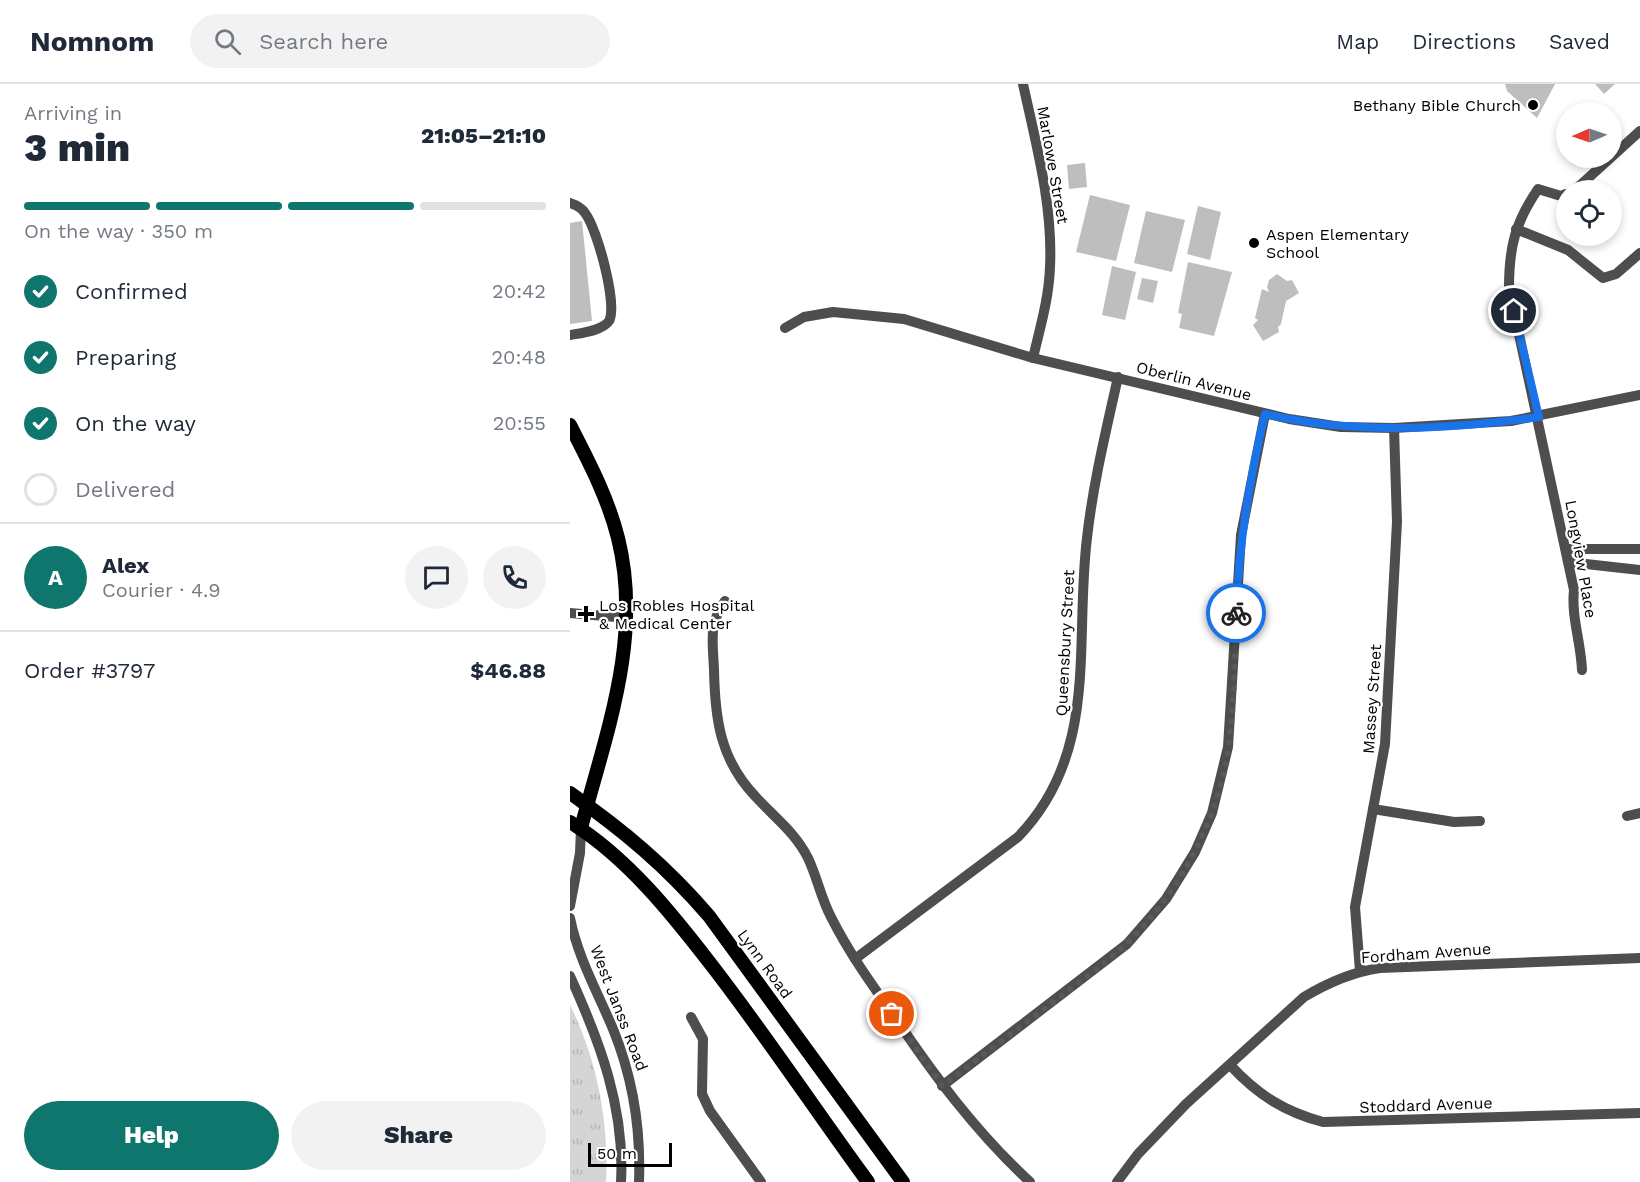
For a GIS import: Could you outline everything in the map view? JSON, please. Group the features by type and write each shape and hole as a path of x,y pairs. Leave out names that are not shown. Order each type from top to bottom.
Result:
{"main road":[{"path":"570,425 594,473 613,521 625,574 627,618 620,684 587,805 575,825 654,894 677,920 761,1030 868,1182"},
{"name":"Lynn Road","path":"570,793 657,859 709,916 903,1182"}],"street":[{"name":"Marlowe Street","path":"1023,84 1041,164 1050,240 1046,304 1034,358"},
{"path":"1586,180 1640,131"},
{"name":"Longview Place","path":"1556,194 1538,189 1522,212 1509,261 1509,288 1539,417 1574,590 1572,603 1581,648 1582,670"},
{"path":"570,203 584,210 598,239 610,308 608,321 604,325 570,335"},
{"path":"1516,229 1568,250 1603,278 1616,274 1640,253"},
{"name":"Oberlin Avenue","path":"785,328 804,317 833,312 904,319 1034,358 1265,414 1320,425 1394,428 1539,417 1640,395"},
{"name":"Queensbury Street","path":"855,959 1018,837 1031,824 1056,785 1077,719 1087,538 1094,489 1118,377"},
{"path":"942,1086 1127,944 1166,900 1205,832 1219,791 1228,747 1241,535 1265,414"},
{"name":"Massey Street","path":"1360,970 1355,907 1385,744 1397,522 1394,428"},
{"path":"1566,549 1640,549"},
{"path":"1568,562 1640,570"},
{"path":"725,601 714,618 713,642 715,713 724,751 736,773 754,796 797,840 808,860 831,918 855,959 942,1086 988,1141 1030,1182"},
{"path":"570,613 627,618"},
{"path":"1373,809 1455,822 1480,821"},
{"path":"1627,816 1640,813"},
{"path":"570,839 575,825"},
{"path":"570,906 580,853 575,825"},
{"name":"West Janss Road","path":"570,918 580,954 626,1065 638,1130 639,1182"},
{"name":"Fordham Avenue","path":"1117,1182 1146,1145 1186,1104 1304,997 1325,984 1360,970 1640,958"},
{"name":"West Janss Road","path":"570,976 601,1048 609,1073 619,1125 621,1182"},
{"path":"692,1017 703,1039 702,1094 710,1111 761,1182"},
{"name":"Stoddard Avenue","path":"1230,1065 1274,1104 1297,1115 1323,1122 1640,1113"}],"green space":[{"path":"570,1005 587,1047 599,1091 605,1137 606,1182 570,1182"}],"building":[{"name":"Bethany Bible Church","path":"1505,84 1555,84 1537,118 1507,91"},
{"path":"1595,84 1615,84 1604,94"},
{"path":"1085,163 1087,187 1069,189 1067,165"},
{"path":"1090,195 1130,205 1116,261 1076,252"},
{"path":"1198,206 1221,212 1210,260 1187,254"},
{"path":"1146,211 1185,220 1172,272 1134,263"},
{"path":"582,221 592,321 570,324 570,223"},
{"path":"1188,262 1232,272 1214,336 1179,328 1182,314 1178,313"},
{"path":"1112,266 1136,272 1125,320 1102,315"},
{"path":"1277,274 1287,281 1292,280 1299,293 1286,301 1281,324 1278,327 1279,332 1263,341 1253,325 1258,320 1255,318 1262,289 1269,292 1267,287 1269,280"},
{"path":"1142,278 1158,281 1153,303 1137,299"}],"way so far":[{"path":"892,1014 942,1086 1114,956 1143,927 1166,900 1196,852 1219,791 1228,747 1236,613"}],"place":[{"name":"Bethany Bible Church","path":"1533,105"},
{"name":"Aspen Elementary School","path":"1254,243"},
{"name":"Los Robles Hospital & Medical Center","path":"586,614"}],"route":[{"path":"1236,613 1238,562 1245,505 1265,414 1320,425 1394,428 1511,421 1539,417 1514,311"}]}
